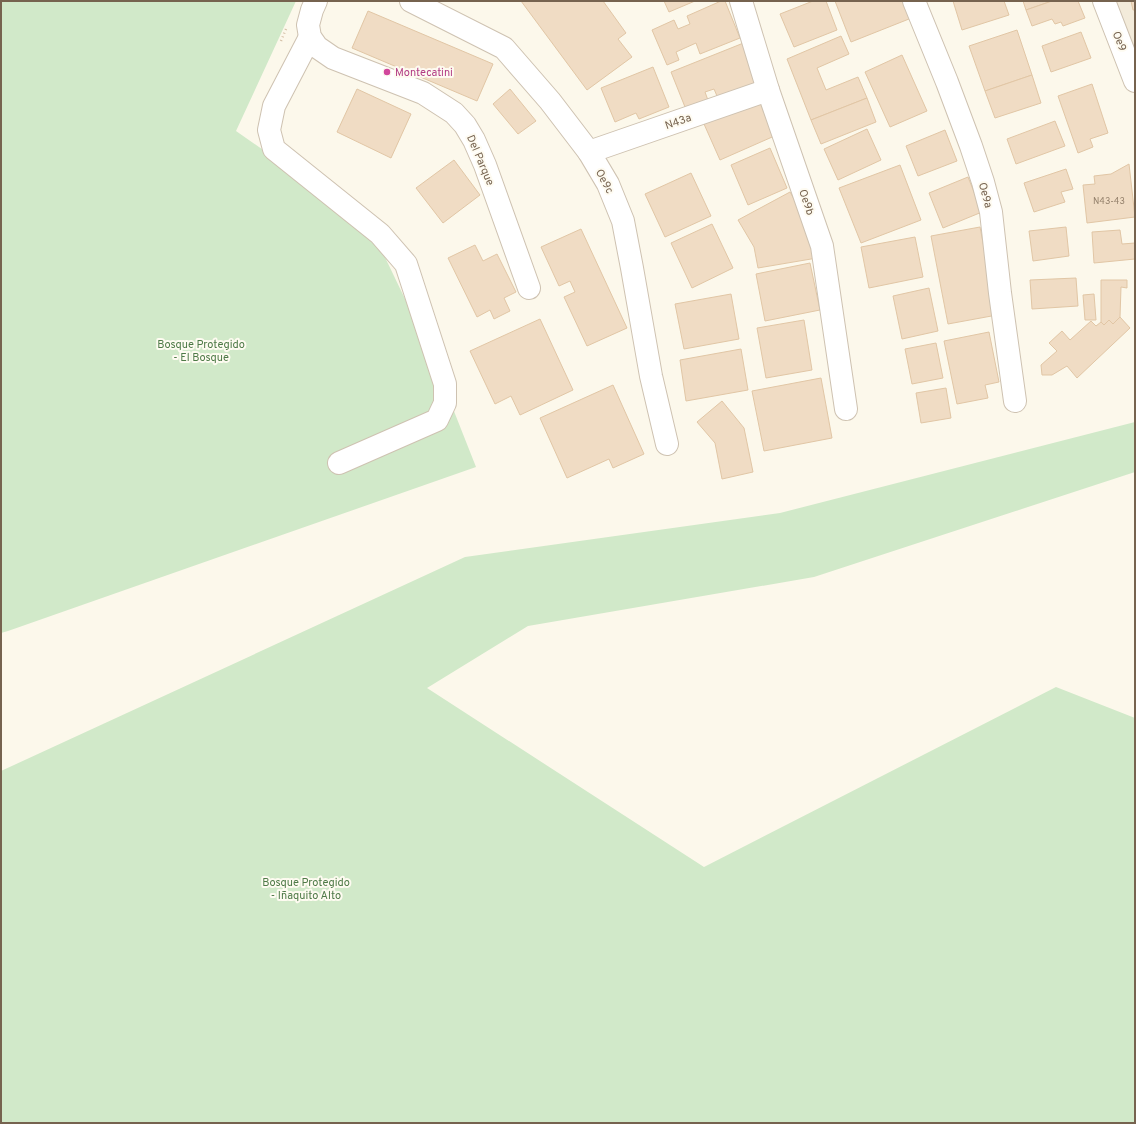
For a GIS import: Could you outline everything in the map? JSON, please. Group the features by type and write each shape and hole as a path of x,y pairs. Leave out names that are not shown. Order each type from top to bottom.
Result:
{"street":[{"path":"316,1 308,25 310,37 274,106 269,130 274,149 380,234 406,264 445,384 445,404 436,420 339,463"},
{"name":"Oe9c","path":"411,1 504,48 550,101 589,152 608,184 623,221 651,376 667,444"},
{"name":"Oe9b","path":"741,1 768,90 822,246 846,409"},
{"name":"Oe9a","path":"914,1 971,146 991,212 1000,293 1015,401"},
{"name":"Oe9","path":"1104,1 1135,81"},
{"name":"Del Parque","path":"310,37 317,47 332,58 423,93 454,113 465,125 474,140 485,165 529,288"},
{"name":"N43a","path":"589,152 768,90"}],"shaded area":[{"path":"1115,1 1135,1 1135,57"}],"green space":[{"name":"Bosque Protegido - El Bosque","path":"1,1 296,1 236,131 369,224 431,353 476,467 1,633"},
{"name":"Bosque Protegido - Iñaquito Alto","path":"1135,422 1135,472 814,577 528,626 427,688 704,867 1056,687 1135,718 1135,1123 1,1123 1,771 465,557 780,513"}],"building":[{"path":"521,1 603,1 626,33 618,39 632,57 587,90"},
{"path":"664,1 695,1 669,12"},
{"path":"721,1 725,1 740,38 700,54 696,43 676,52 679,60 667,65 652,30 674,20 678,29 690,24 687,16"},
{"path":"813,1 826,1 837,30 794,47 780,14"},
{"path":"835,1 908,1 914,17 851,42"},
{"path":"953,1 1004,1 1009,15 962,30"},
{"path":"1023,1 1052,1 1026,10"},
{"path":"1052,1 1078,1 1085,18 1063,26 1061,22 1055,24 1052,19 1032,26 1026,10"},
{"path":"1131,1 1135,1 1135,10 1133,10"},
{"path":"368,11 493,64 477,101 352,48"},
{"path":"1017,30 1032,75 985,91 969,46"},
{"path":"1081,32 1091,58 1051,72 1042,46"},
{"path":"841,36 849,54 817,68 826,90 858,77 867,98 811,120 787,59"},
{"path":"746,42 763,85 720,103 714,89 705,92 709,103 687,112 671,72"},
{"path":"902,55 927,111 890,127 865,72"},
{"path":"653,67 669,107 639,119 636,113 615,122 601,88"},
{"path":"1032,75 1041,103 995,118 985,91"},
{"path":"1092,84 1108,133 1090,139 1093,147 1078,153 1058,96"},
{"path":"357,89 411,114 391,158 337,132"},
{"path":"510,89 536,121 518,134 493,104"},
{"path":"763,98 779,134 720,160 704,124"},
{"path":"867,98 876,122 821,144 811,120"},
{"path":"1055,121 1065,146 1016,164 1007,139"},
{"path":"867,129 881,160 838,180 824,149"},
{"path":"945,130 957,161 918,176 906,146"},
{"path":"770,148 787,188 748,205 731,165"},
{"path":"454,160 480,195 443,223 416,188"},
{"path":"1129,164 1135,217 1087,223 1083,185 1095,184 1094,176 1111,174"},
{"path":"900,165 921,220 861,243 839,188"},
{"path":"1066,169 1073,189 1061,192 1065,202 1034,212 1024,183"},
{"path":"691,173 711,216 665,237 645,194"},
{"path":"968,177 982,212 943,228 929,193"},
{"path":"790,192 813,232 817,258 758,268 754,247 738,220"},
{"path":"712,224 733,268 692,288 671,243"},
{"path":"980,227 997,315 948,324 931,236"},
{"path":"1066,227 1069,256 1033,261 1029,231"},
{"path":"581,229 627,328 587,346 564,297 575,292 570,281 559,286 541,247"},
{"path":"1120,230 1122,244 1135,243 1135,259 1094,263 1092,232"},
{"path":"915,237 923,277 869,288 861,247"},
{"path":"475,245 483,261 497,254 516,292 504,298 510,311 494,319 490,310 477,317 448,258"},
{"path":"810,263 820,310 765,321 756,274"},
{"path":"1076,278 1078,306 1032,309 1030,280"},
{"path":"1101,280 1127,280 1127,288 1121,287 1120,317 1113,324 1109,320 1104,325 1101,322"},
{"path":"929,288 938,331 902,339 893,296"},
{"path":"731,294 739,339 684,349 675,304"},
{"path":"1094,294 1096,320 1085,320 1083,295"},
{"path":"1120,317 1130,328 1077,378 1067,366 1052,375 1042,375 1041,365 1057,351 1049,343 1062,331 1070,340 1091,321 1096,326 1101,322 1104,325 1109,320 1113,324"},
{"path":"540,319 573,390 520,415 511,396 495,404 470,351"},
{"path":"804,320 812,370 766,378 757,328"},
{"path":"989,332 999,382 985,385 988,398 957,404 944,341"},
{"path":"936,343 943,378 912,384 905,349"},
{"path":"741,349 748,390 686,401 680,360"},
{"path":"821,378 832,438 764,451 752,391"},
{"path":"613,385 644,454 613,468 609,459 567,478 540,418"},
{"path":"946,388 951,418 921,423 916,393"},
{"path":"722,401 744,428 753,472 722,479 715,443 697,422"}],"place":[{"name":"Montecatini","path":"387,72"}]}
